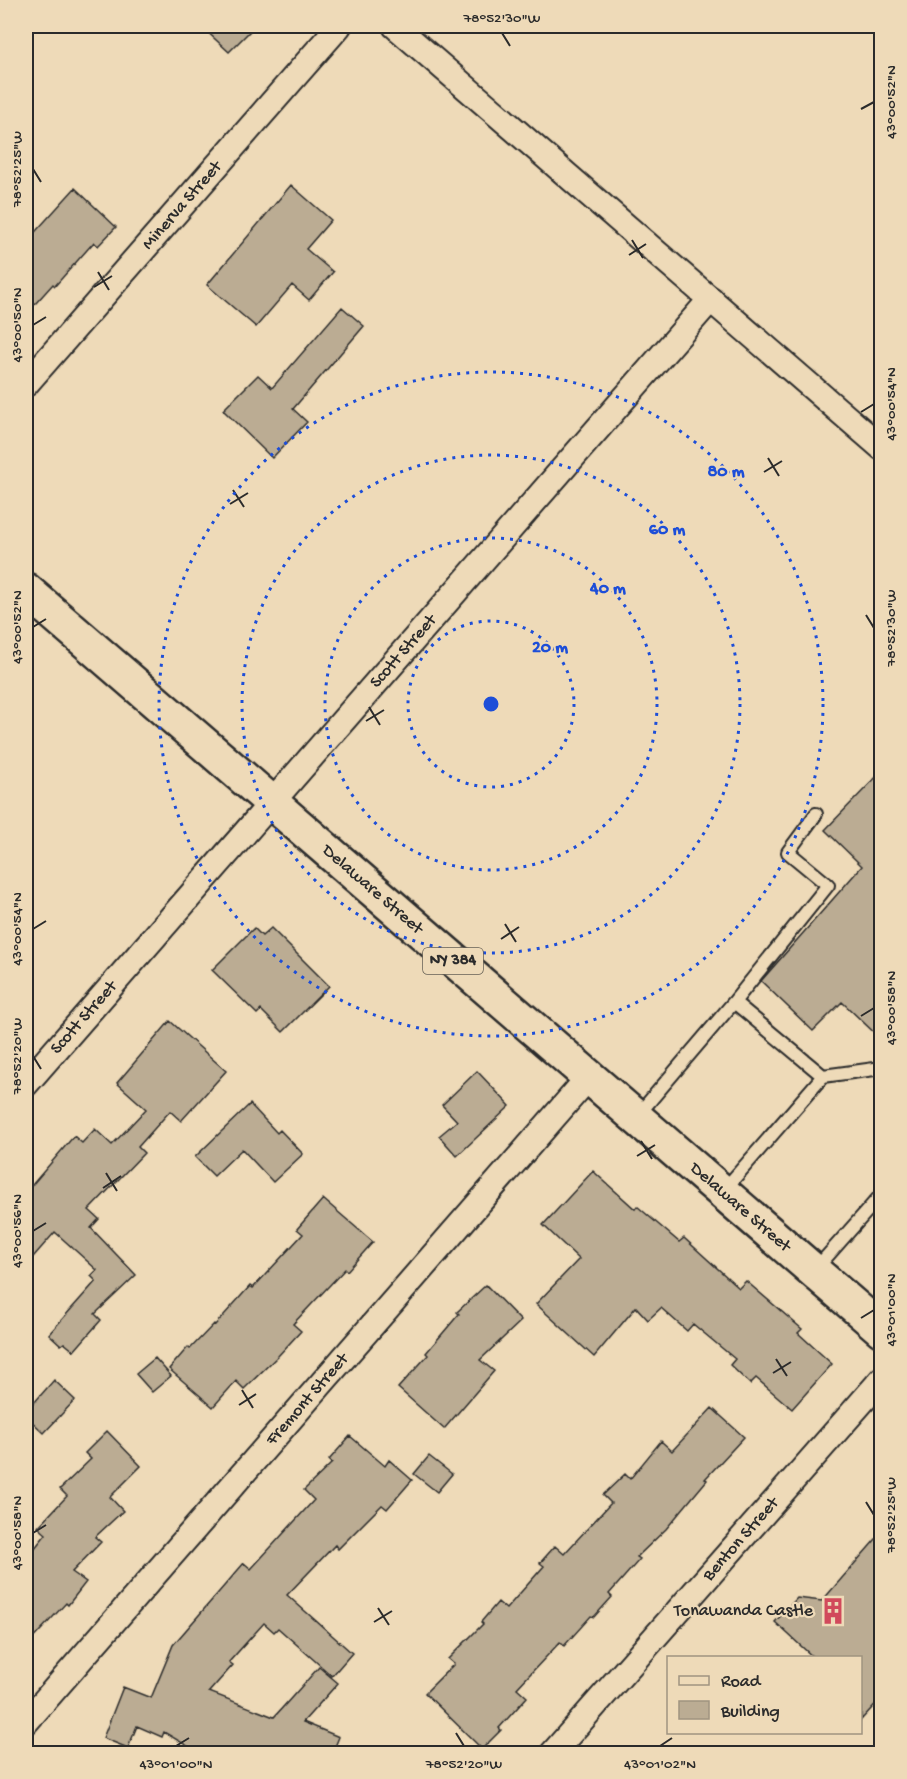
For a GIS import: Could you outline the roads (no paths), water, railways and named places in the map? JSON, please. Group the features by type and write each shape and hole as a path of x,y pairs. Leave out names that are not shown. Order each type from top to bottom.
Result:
{"main road":[{"name":"Delaware Street","path":"26,590 882,1330"}],"street":[{"name":"Minerva Street","path":"26,384 339,26"},
{"path":"395,26 882,448"},
{"name":"Scott Street","path":"26,1084 711,299"},
{"name":"Fremont Street","path":"26,1722 588,1078"},
{"name":"Benton Street","path":"552,1754 882,1379"}],"lane":[{"path":"636,1119 828,885 788,852 816,814"},
{"path":"734,1002 824,1076"},
{"path":"721,1193 824,1076 882,1068"},
{"path":"813,1271 882,1194"}],"place":[{"name":"Tonawanda Castle","path":"833,1611"}]}
